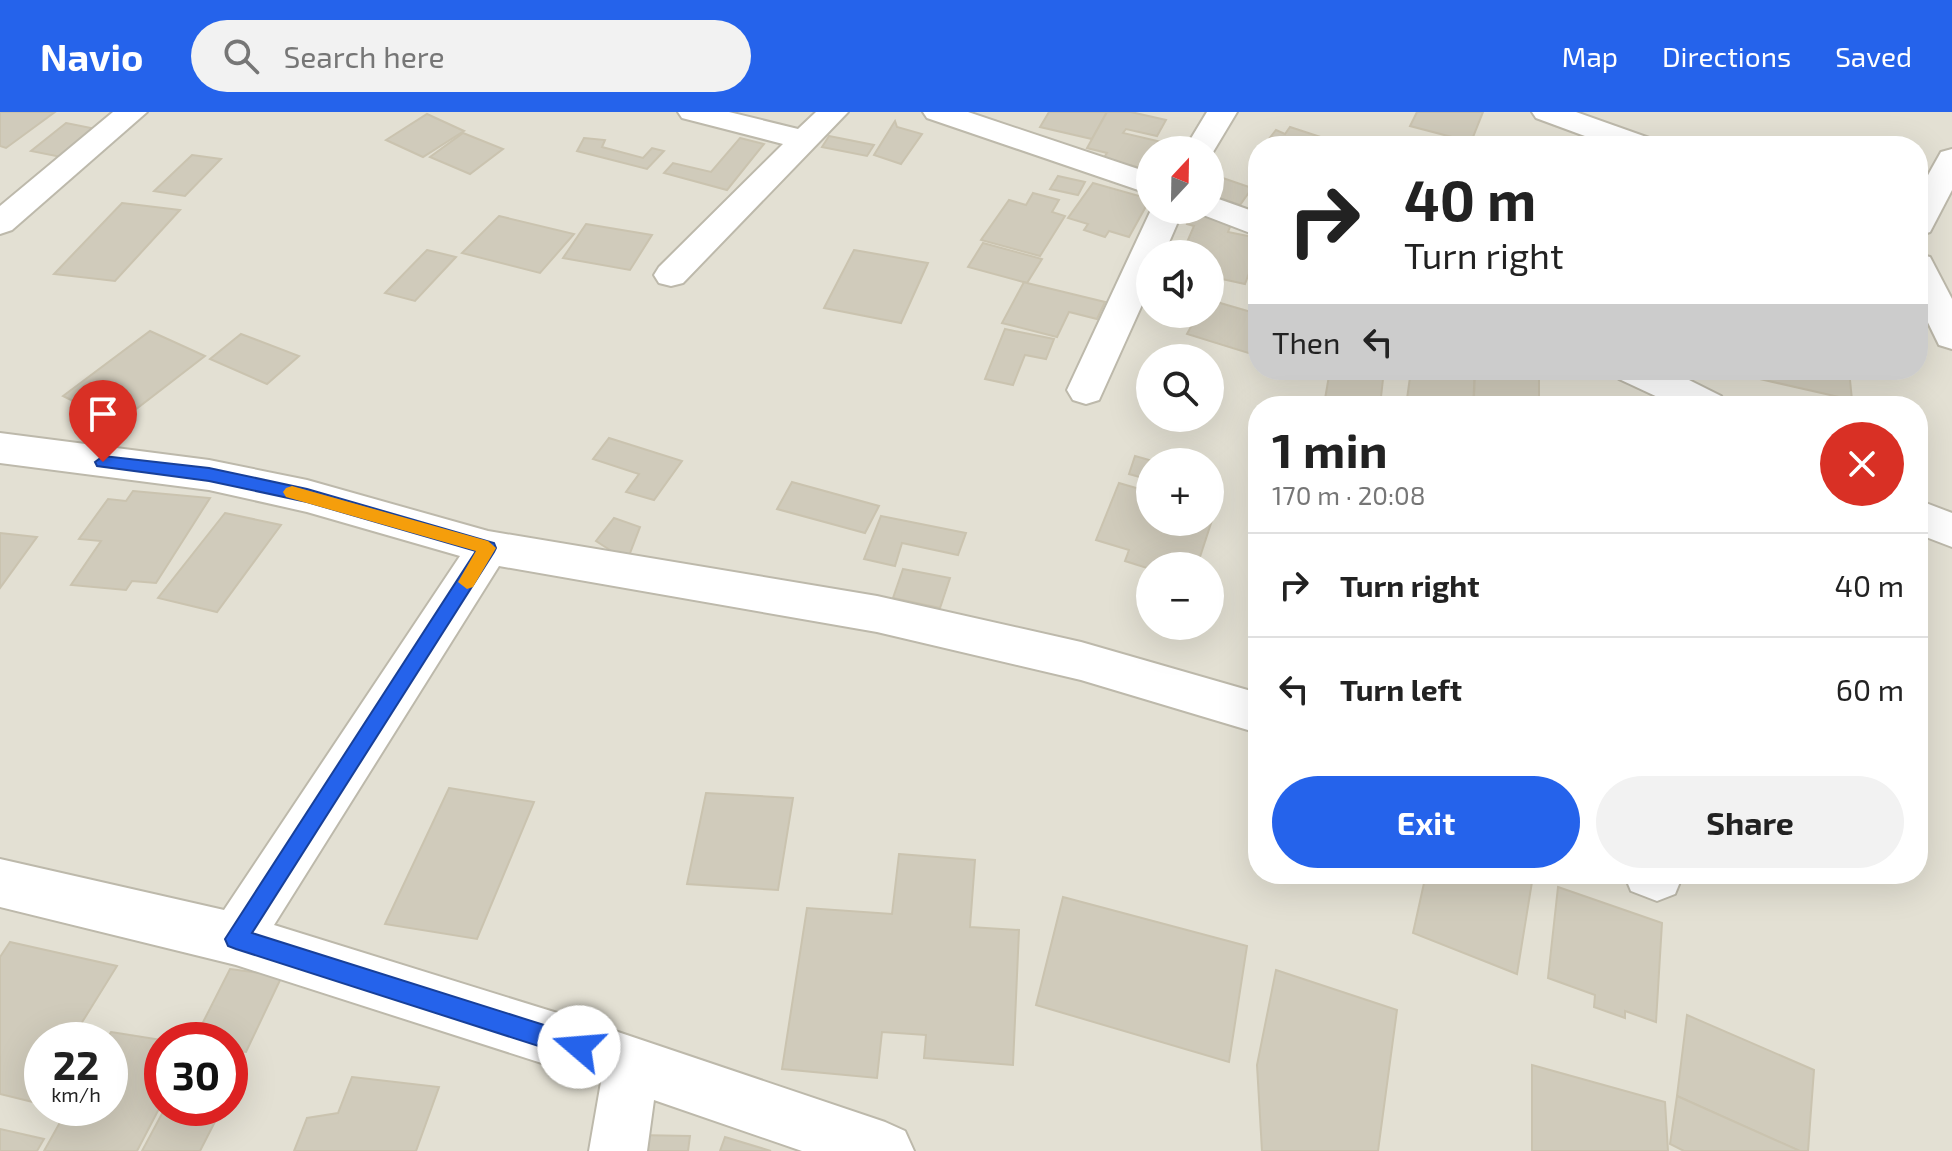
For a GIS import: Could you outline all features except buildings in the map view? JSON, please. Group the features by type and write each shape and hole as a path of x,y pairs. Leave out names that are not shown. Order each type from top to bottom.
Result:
{"street":[{"path":"0,223 13,196 132,112"},
{"path":"693,112 803,140"},
{"path":"671,275 833,112"},
{"path":"938,112 1136,179"},
{"path":"1208,136 1222,112"},
{"path":"1547,112 1596,136"},
{"path":"1928,206 1952,159"},
{"path":"1224,212 1248,221"},
{"path":"1086,390 1161,224"},
{"path":"1928,251 1952,260"},
{"path":"1928,286 1952,336"},
{"path":"1657,380 1690,396"},
{"path":"0,448 209,475 307,496 488,548 877,614 1081,661 1248,710"},
{"path":"1928,520 1952,531"},
{"path":"236,939 488,548"},
{"path":"0,883 236,939 632,1065 885,1151"},
{"path":"618,1151 632,1065"}],"shaded area":[{"path":"0,112 1952,112 1952,1151 0,1151"}],"slow traffic":[{"path":"292,492 488,548 467,582"}],"route":[{"path":"103,462 209,475 307,496 488,548 236,939 579,1047"}]}
